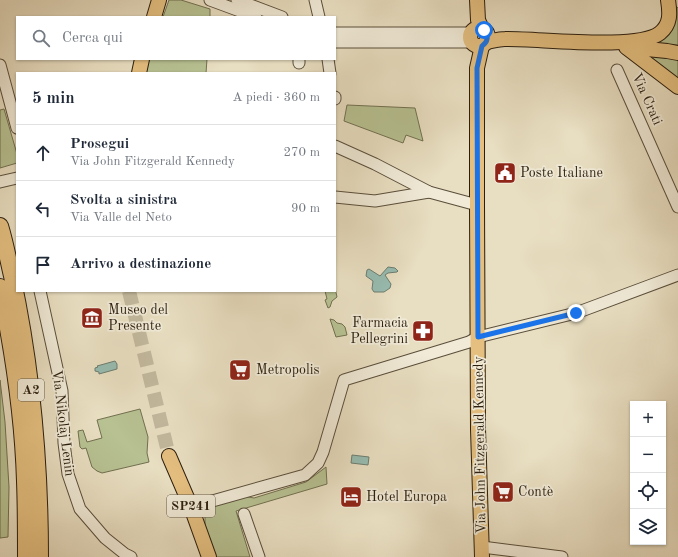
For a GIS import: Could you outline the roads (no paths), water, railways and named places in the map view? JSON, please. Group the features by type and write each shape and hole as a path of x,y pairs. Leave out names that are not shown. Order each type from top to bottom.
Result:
{"highway":[{"name":"A2","path":"0,226 21,317 29,368 39,478 40,557"},
{"name":"A2","path":"0,287 15,371 22,429 25,480 26,557"}],"main road":[{"path":"154,16 159,0"},
{"name":"Via John Fitzgerald Kennedy","path":"477,0 480,37 477,68 478,429 482,552"},
{"path":"480,37 606,43 635,41 660,34 666,27 670,16 668,0"},
{"path":"606,43 678,53"},
{"path":"627,47 678,87"},
{"path":"139,72 142,60"},
{"name":"SP241","path":"169,456 191,507 209,557"}],"street":[{"path":"210,0 253,16"},
{"path":"237,0 279,16"},
{"path":"315,0 319,16"},
{"path":"336,33 480,37"},
{"path":"336,42 480,37"},
{"path":"328,60 330,72"},
{"path":"0,65 16,124"},
{"name":"Via Crati","path":"617,70 678,207"},
{"path":"336,146 375,164 429,192 477,205"},
{"path":"0,182 16,178"},
{"path":"336,197 375,201 429,192"},
{"path":"191,507 305,475 318,463 323,452 344,380 468,342 478,337 576,313 678,275"},
{"name":"Via Nikolaj Lenin","path":"40,292 62,391 64,443 68,474 80,509 105,538 131,557"},
{"path":"244,514 259,557"},
{"path":"482,552 562,557"}],"water":[{"path":"388,267 395,268 398,271 385,275 391,284 390,288 384,292 374,292 372,289 373,281 366,276 367,270 369,269 380,276"},
{"path":"115,361 117,364 117,369 99,374 99,372 95,371 95,368 98,367 97,366"},
{"path":"352,455 369,457 368,465 351,463"}],"tunnel":[{"path":"129,292 169,456"}],"place":[{"name":"Poste Italiane","path":"505,173"},
{"name":"Museo del Presente","path":"92,318"},
{"name":"Farmacia Pellegrini","path":"423,331"},
{"name":"Metropolis","path":"240,370"},
{"name":"Contè","path":"503,492"},
{"name":"Hotel Europa","path":"351,497"}]}
